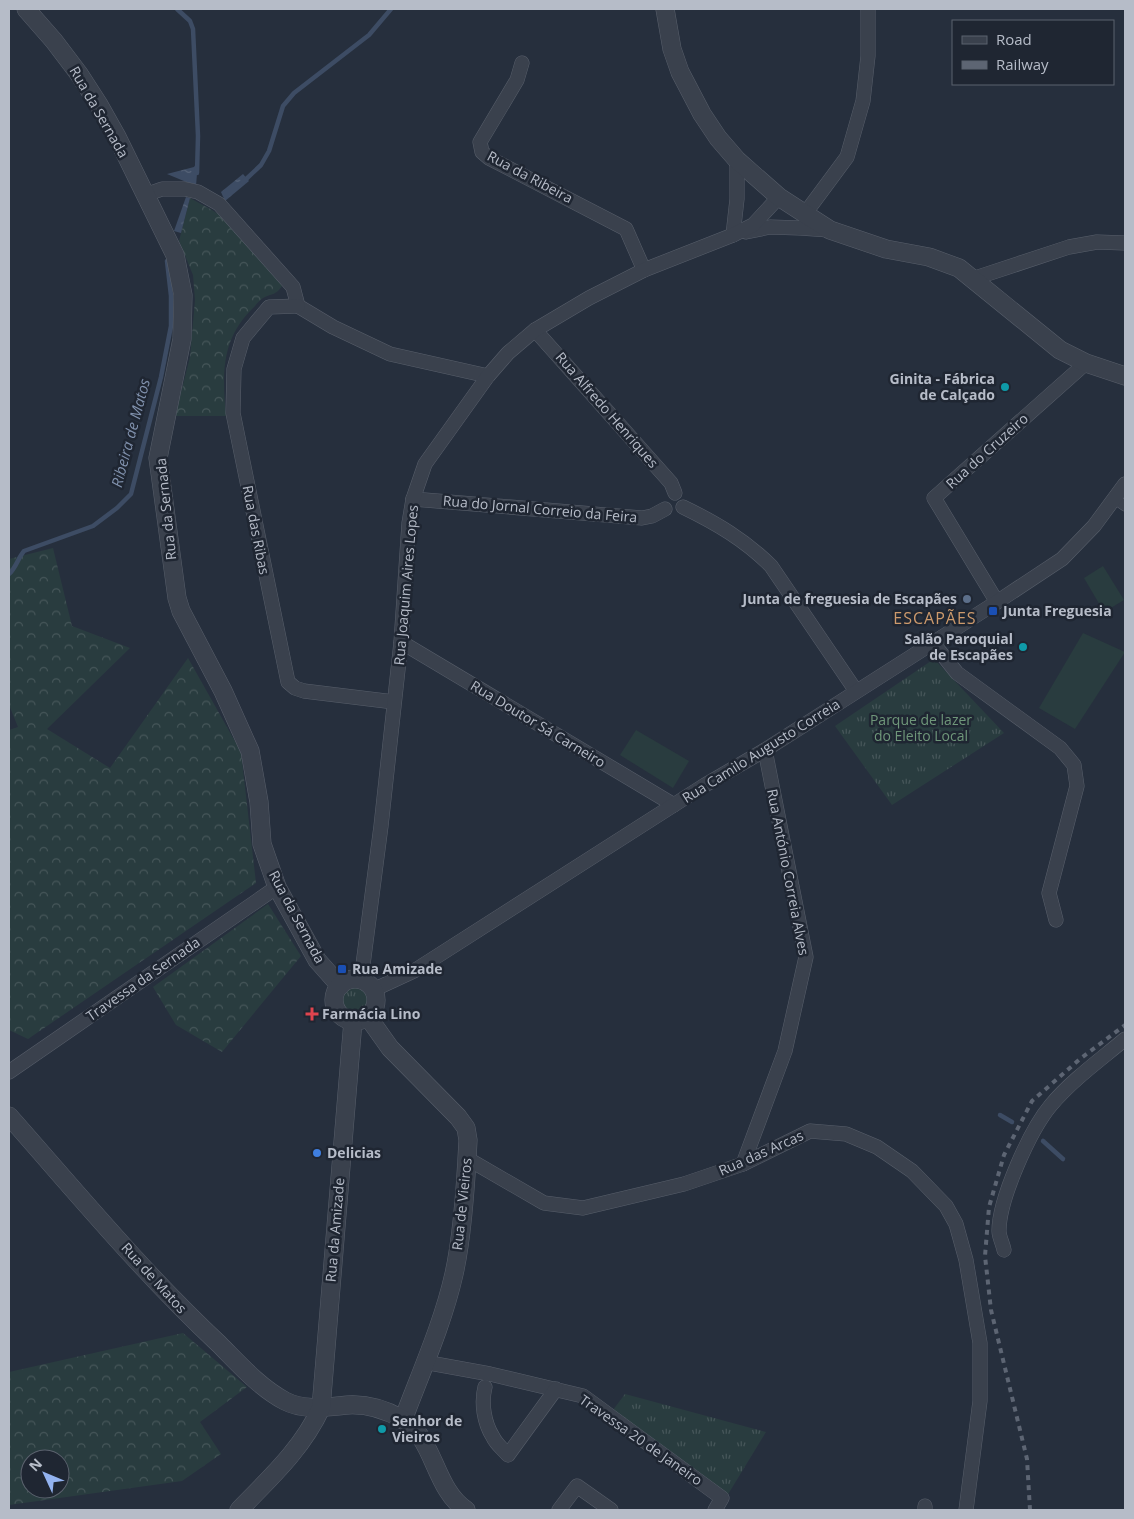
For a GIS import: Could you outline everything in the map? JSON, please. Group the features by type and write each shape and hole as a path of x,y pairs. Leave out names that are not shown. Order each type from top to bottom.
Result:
{"street":[{"name":"Rua da Sernada","path":"26,9 80,74 116,137 175,255 183,295 182,339 158,458 177,598 181,611 223,692 250,751 259,802 262,844 277,887 317,960 340,986"},
{"path":"665,9 672,49 680,72 702,114 736,160 778,197 830,230 886,249 929,257 959,268 1060,350 1125,376"},
{"path":"804,215 847,157 863,101 868,56 868,9"},
{"name":"Rua da Ribeira","path":"522,63 517,80 480,142 482,152 488,158 626,229 644,270"},
{"path":"733,235 737,199 736,160"},
{"path":"145,195 162,188 185,189 198,192 219,204 293,286 298,306 333,327 390,354 488,376"},
{"path":"733,235 753,225 778,197"},
{"path":"733,235 770,227 830,230"},
{"name":"Rua Joaquim Aires Lopes","path":"367,985 401,642 409,523 413,499 425,464 488,376 508,353 535,330 589,298 644,270 733,235"},
{"path":"972,279 1069,247 1097,242 1125,243"},
{"name":"Rua das Ribas","path":"298,306 270,307 243,338 234,369 233,413 288,682 295,688 304,691 394,702"},
{"name":"Rua Alfredo Henriques","path":"535,330 671,483 675,493 682,499 683,507"},
{"name":"Rua do Cruzeiro","path":"997,602 934,498 1086,362"},
{"name":"Rua Camilo Augusto Correia","path":"367,985 414,971 705,785 765,750 997,602 1062,559 1120,502 1125,484"},
{"path":"675,493 665,497 663,503 665,509 673,514 680,511 683,507 716,522 758,552 771,566 856,691"},
{"name":"Rua do Jornal Correio da Feira","path":"413,499 642,518 652,516 665,509"},
{"name":"Rua Doutor Sá Carneiro","path":"401,642 674,806"},
{"path":"933,643 958,673 1060,748 1074,765 1077,786 1049,893 1056,920"},
{"name":"Rua António Correia Alves","path":"743,1164 785,1051 806,957 765,750"},
{"name":"Travessa da Sernada","path":"9,1072 277,887"},
{"path":"350,980 367,985 376,1002 375,1008 360,1019 341,1016 335,1005 336,992 340,986 350,980"},
{"name":"Rua de Vieiros","path":"360,1019 466,1128 468,1140 468,1159 459,1247 454,1275 403,1420"},
{"name":"Rua da Amizade","path":"321,1408 360,1019"},
{"path":"1004,1250 999,1233 1003,1206 1026,1145 1050,1106 1075,1080 1125,1039"},
{"name":"Rua de Matos","path":"9,1116 179,1307 254,1378 273,1394 287,1402 321,1408"},
{"name":"Rua das Arcas","path":"468,1159 544,1203 583,1208 684,1184 743,1164 810,1131 846,1134 877,1147 912,1171 946,1206 956,1224 966,1260 980,1342 980,1401 966,1510"},
{"name":"Travessa 20 de Janeiro","path":"424,1362 490,1374 583,1396 722,1498 715,1510"},
{"path":"485,1387 483,1396 485,1419 493,1437 508,1455 556,1390"},
{"path":"239,1510 301,1443 321,1408 349,1405 365,1406 387,1412 403,1420 416,1431 432,1458 449,1503 466,1510"},
{"path":"559,1510 577,1486 611,1510"}],"green space":[{"path":"190,198 228,221 281,280 282,286 275,293 263,298 244,318 230,343 224,370 226,416 175,416 190,357 195,300 193,275 179,241"},
{"path":"53,548 72,626 130,648 47,729 110,768 188,658 241,752 256,883 28,1039 9,1030 9,730 18,727 9,705 9,559"},
{"path":"1103,566 1124,600 1104,612 1084,578"},
{"path":"1083,633 1125,652 1075,729 1039,708"},
{"name":"Parque de lazer do Eleito Local","path":"934,659 1004,733 892,805 835,726"},
{"path":"636,730 689,761 673,788 620,755"},
{"path":"268,904 301,956 222,1052 176,1025 153,987"},
{"path":"355,987 364,991 368,1000 364,1009 355,1013 346,1009 342,1000 346,991"},
{"path":"183,1333 247,1387 200,1422 221,1454 182,1481 70,1497 70,1449 20,1449 20,1499 52,1499 9,1505 9,1372"},
{"path":"625,1394 766,1432 727,1496 613,1410"}],"water":[{"path":"198,161 196,186 167,174 194,167"},
{"path":"243,174 249,181 225,201 221,192"},
{"path":"186,197 190,198 181,233 174,231"}],"waterway":[{"name":"Ribeira de Matos","path":"177,9 190,21 193,29 198,136 197,173"},
{"path":"243,182 261,165 269,151 283,106 294,93 369,35 391,9"},
{"name":"Ribeira de Matos","path":"9,574 24,551 93,526 117,508 131,494 161,377 171,326 171,296 167,261"},
{"path":"1000,1115 1012,1122"},
{"path":"1043,1141 1063,1159"}],"railway":[{"path":"1030,1510 1027,1459 991,1310 985,1256 989,1207 1004,1155 1032,1101 1080,1059 1125,1025"}],"place":[{"name":"Ginita - Fábrica de Calçado","path":"1005,387"},
{"name":"Junta de freguesia de Escapães","path":"967,599"},
{"name":"Junta Freguesia","path":"993,611"},
{"name":"Salão Paroquial de Escapães","path":"1023,647"},
{"name":"Rua Amizade","path":"342,969"},
{"name":"Farmácia Lino","path":"312,1014"},
{"name":"Delicias","path":"317,1153"},
{"name":"Senhor de Vieiros","path":"382,1429"}],"district":[{"name":"ESCAPÃES","path":"935,618"}]}
